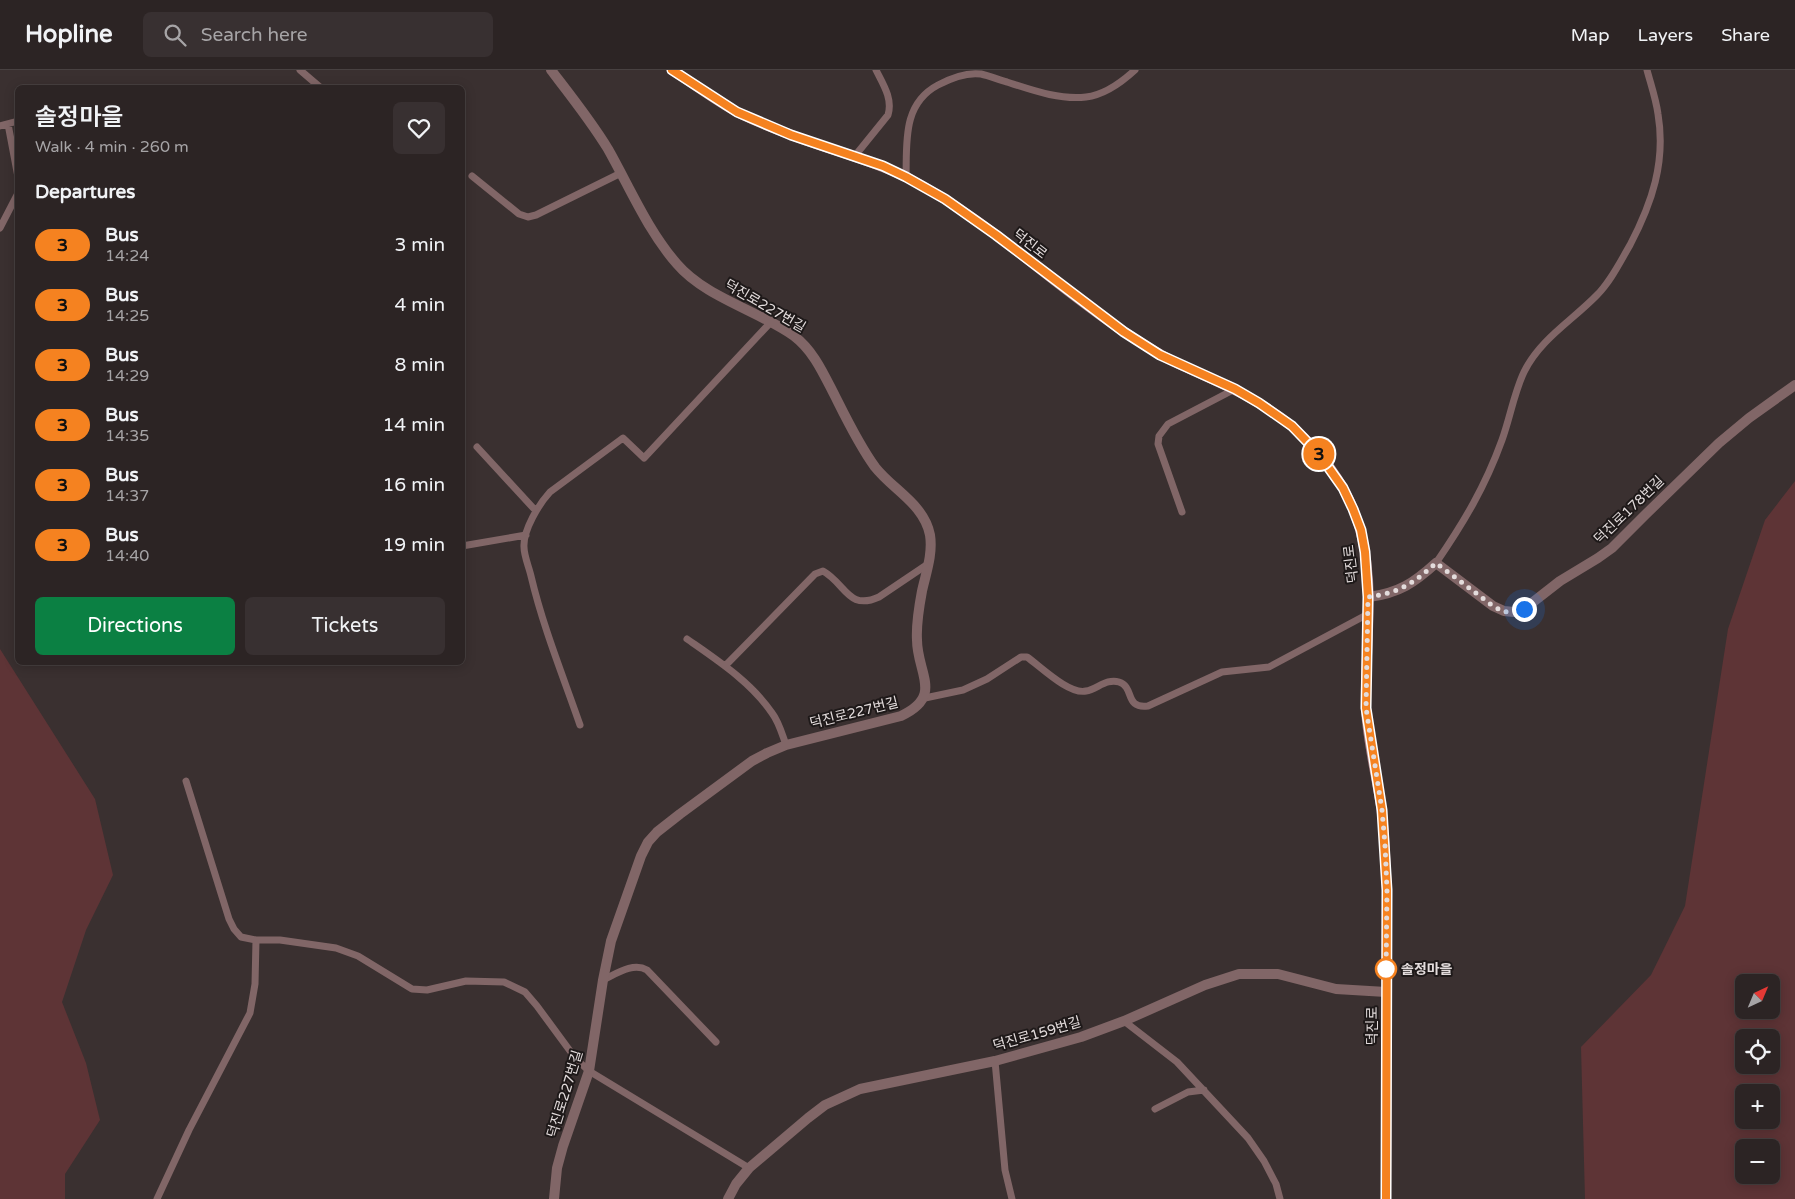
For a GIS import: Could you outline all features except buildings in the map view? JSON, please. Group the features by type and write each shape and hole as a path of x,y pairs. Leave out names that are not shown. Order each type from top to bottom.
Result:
{"street":[{"name":"덕진로227번길","path":"551,70 584,111 658,238 678,266 691,278 707,288 793,336 811,353 876,468 924,517 930,537 928,564 919,610 916,642 924,674 925,698 912,712 786,745 752,761 657,832 648,842 641,856 611,941 602,980 590,1071 563,1146 557,1168 554,1199"},
{"name":"덕진로","path":"672,70 737,112 791,135 854,156 906,177 945,199 1124,332 1160,355 1235,389 1292,426 1319,454 1343,488 1361,530 1368,573 1366,708 1382,810 1385,845 1387,890 1386,1199"},
{"name":"덕진로178번길","path":"1436,563 1493,606 1504,612 1524,609 1560,581 1612,548 1644,514 1719,443 1749,418 1795,385"},
{"path":"1368,597 1406,588 1436,563"},
{"name":"덕진로159번길","path":"728,1199 736,1184 749,1168 825,1105 860,1089 995,1061 1081,1037 1124,1021 1205,985 1239,974 1278,974 1336,989 1386,992"}],"lane":[{"path":"300,70 318,85"},
{"path":"854,156 888,115 891,107 889,98 876,70"},
{"path":"906,177 907,137 912,111 925,94 946,81 957,76 981,74 1039,92 1087,97 1102,93 1115,86 1135,70"},
{"path":"1436,563 1474,505 1501,441 1524,372 1540,347 1603,289 1642,222 1658,176 1660,136 1658,114 1648,70"},
{"path":"0,126 15,122"},
{"path":"8,124 15,161"},
{"path":"472,176 519,214 528,217 536,215 621,173"},
{"path":"0,228 15,199"},
{"path":"580,725 536,600 524,546 526,535 536,512 550,492 623,438 644,458 770,323"},
{"path":"1182,512 1158,444 1159,436 1168,424 1235,389"},
{"path":"477,447 536,512"},
{"path":"465,545 526,535"},
{"path":"726,666 815,574 823,572 829,575 854,600 862,602 879,597 928,564"},
{"path":"925,698 963,690 987,679 1021,657 1027,657 1068,688 1085,691 1108,681 1118,681 1126,685 1133,703 1141,707 1148,706 1222,672 1269,667 1368,614"},
{"path":"687,640 726,666 763,701 773,714 786,745"},
{"path":"186,781 228,919 240,936 256,940 280,940 336,948 358,956 412,989 427,990 466,981 504,982 525,992 576,1059 590,1071 749,1168"},
{"path":"157,1199 189,1130 245,1026 250,1013 254,984 256,940"},
{"path":"602,980 634,967 641,967 647,970 716,1042"},
{"path":"1124,1021 1177,1062 1248,1138 1264,1161 1276,1184 1280,1199"},
{"path":"995,1061 1005,1170 1012,1199"},
{"path":"1155,1109 1188,1092 1204,1090"}],"shaded area":[{"path":"1795,481 1795,1199 1585,1199 1581,1047 1651,975 1685,906 1728,629 1765,520"},
{"path":"0,649 95,799 113,875 86,930 62,1002 86,1063 100,1120 65,1174 65,1199 0,1199"}],"bus line":[{"name":"3","path":"672,70 737,112 791,135 883,166 945,199 996,235 1124,332 1160,355 1235,389 1292,426 1319,454 1343,488 1361,530 1368,573 1366,708 1382,810 1385,845 1387,890 1386,1199"}],"place":[{"name":"솔정마을","path":"1386,969"}],"route":[{"path":"1386,969 1386,975 1387,890 1385,845 1382,810 1366,708 1368,597 1379,596 1406,588 1436,563 1493,606 1504,612 1524,609"}]}
